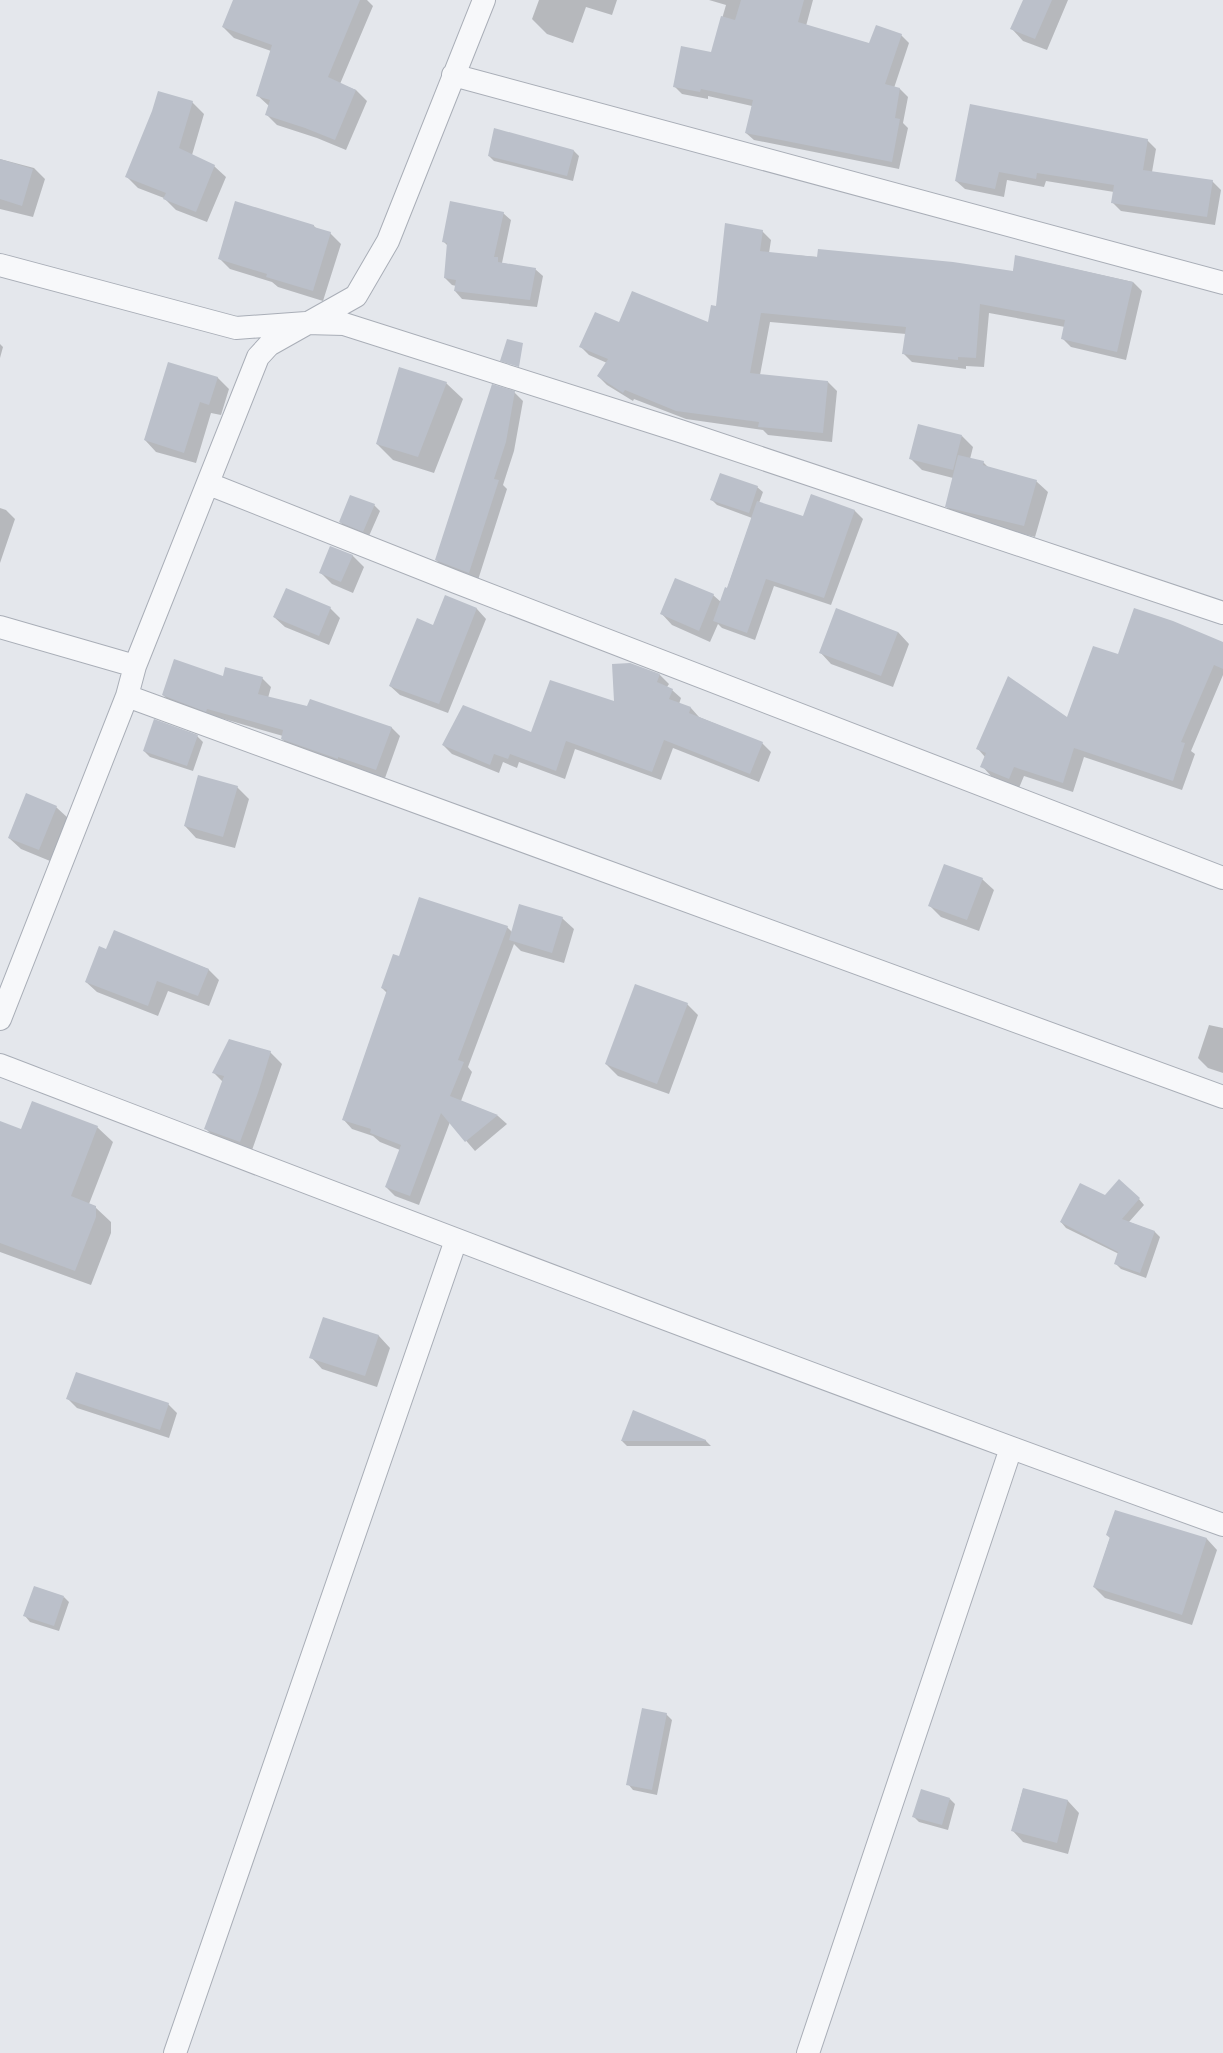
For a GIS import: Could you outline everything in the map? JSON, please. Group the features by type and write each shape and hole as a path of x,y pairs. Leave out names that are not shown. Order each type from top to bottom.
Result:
{"street":[{"path":"0,1019 127,696 135,666 209,484 258,357 269,345 356,296 388,241 484,0"},
{"path":"453,75 1223,283"},
{"path":"0,265 236,328 306,323 344,324 688,434 1223,613"},
{"path":"209,484 470,588 1223,878"},
{"path":"0,627 135,666"},
{"path":"127,696 1223,1097"},
{"path":"0,1065 456,1240 1011,1448 1223,1525"},
{"path":"175,2053 456,1240"},
{"path":"808,2053 1011,1448"}],"building":[{"path":"233,0 360,0 328,77 356,90 335,140 305,128 265,115 270,100 256,96 272,45 222,27"},
{"path":"741,0 804,0 798,22 869,43 876,25 902,34 885,84 900,88 895,118 900,119 892,162 745,133 753,100 701,89 700,92 673,87 681,46 711,52 721,16 735,20"},
{"path":"1023,0 1052,0 1035,39 1010,29"},
{"path":"158,91 193,101 179,148 215,165 196,212 163,199 166,193 125,177 152,111"},
{"path":"970,104 1148,139 1143,170 1213,180 1207,217 1111,203 1114,185 1037,173 1036,179 999,172 995,189 955,181"},
{"path":"494,128 574,150 567,176 488,156"},
{"path":"0,159 33,169 22,206 0,199"},
{"path":"235,201 314,225 314,227 331,232 313,291 266,277 267,274 218,259"},
{"path":"450,201 504,212 494,257 498,257 498,262 536,268 530,300 454,291 456,280 444,278 447,243 442,242"},
{"path":"725,223 763,230 760,251 817,257 818,249 953,262 1013,271 1015,255 1133,282 1117,352 1061,339 1065,320 980,304 976,358 958,357 958,360 902,354 906,327 761,313 750,373 828,381 823,433 758,427 759,422 676,411 625,390 623,393 597,376 608,359 579,347 595,312 619,322 632,291 708,322 711,305 716,306"},
{"path":"507,339 523,343 519,367 500,361"},
{"path":"168,362 218,377 209,405 200,402 184,453 144,440"},
{"path":"399,367 447,382 418,457 376,444"},
{"path":"492,384 515,391 506,442 494,479 499,480 469,573 435,560"},
{"path":"918,424 962,435 953,470 909,459"},
{"path":"958,455 984,461 983,465 1037,480 1024,526 945,507"},
{"path":"720,473 758,486 749,513 710,500"},
{"path":"811,494 855,510 824,598 766,579 747,633 713,621 725,587 727,588 757,501 803,516"},
{"path":"350,495 375,504 363,532 339,522"},
{"path":"330,546 353,555 341,582 319,573"},
{"path":"675,578 714,594 699,631 660,614"},
{"path":"286,588 331,607 319,636 273,617"},
{"path":"445,595 477,608 439,704 389,686 417,618 433,625"},
{"path":"836,608 898,632 881,676 819,653"},
{"path":"1134,608 1173,621 1223,642 1223,669 1214,665 1181,742 1185,743 1173,781 1074,748 1063,783 1014,767 1009,779 980,767 986,753 976,749 1008,676 1067,717 1093,646 1118,654"},
{"path":"174,659 223,676 225,667 263,677 258,694 307,706 310,699 392,727 376,770 338,757 338,759 281,739 283,730 207,709 206,712 162,695"},
{"path":"630,663 660,674 657,682 673,689 669,699 691,707 689,713 763,742 750,774 664,740 652,772 566,741 556,771 510,754 508,759 494,754 490,765 442,745 463,705 531,732 550,680 614,701 612,664"},
{"path":"154,719 198,735 187,766 143,751"},
{"path":"198,775 238,786 223,837 184,826"},
{"path":"26,793 57,806 39,850 8,838"},
{"path":"944,864 983,878 967,920 928,906"},
{"path":"419,897 508,926 458,1060 464,1062 450,1096 498,1115 465,1142 441,1113 410,1196 385,1187 401,1145 370,1133 371,1129 342,1120 387,990 381,988 393,954 399,956"},
{"path":"519,904 563,917 552,953 509,940"},
{"path":"114,930 209,969 198,996 157,981 148,1006 85,982 99,946 106,949"},
{"path":"635,984 688,1003 657,1084 605,1064"},
{"path":"229,1039 271,1051 258,1093 240,1142 204,1129 224,1076 212,1073"},
{"path":"32,1101 98,1126 71,1196 96,1206 96,1217 75,1271 0,1243 0,1121 21,1129"},
{"path":"1119,1179 1140,1198 1122,1219 1155,1231 1140,1273 1114,1264 1118,1252 1060,1222 1080,1183 1105,1195"},
{"path":"323,1317 379,1335 365,1376 309,1358"},
{"path":"76,1372 169,1403 160,1430 66,1399"},
{"path":"633,1410 706,1440 706,1441 621,1441"},
{"path":"1115,1510 1207,1538 1182,1615 1093,1587 1110,1537 1106,1535"},
{"path":"34,1586 64,1596 54,1626 23,1616"},
{"path":"642,1708 667,1713 652,1790 626,1785"},
{"path":"1023,1788 1068,1800 1057,1843 1011,1831"},
{"path":"921,1789 950,1798 942,1825 912,1817"}]}
